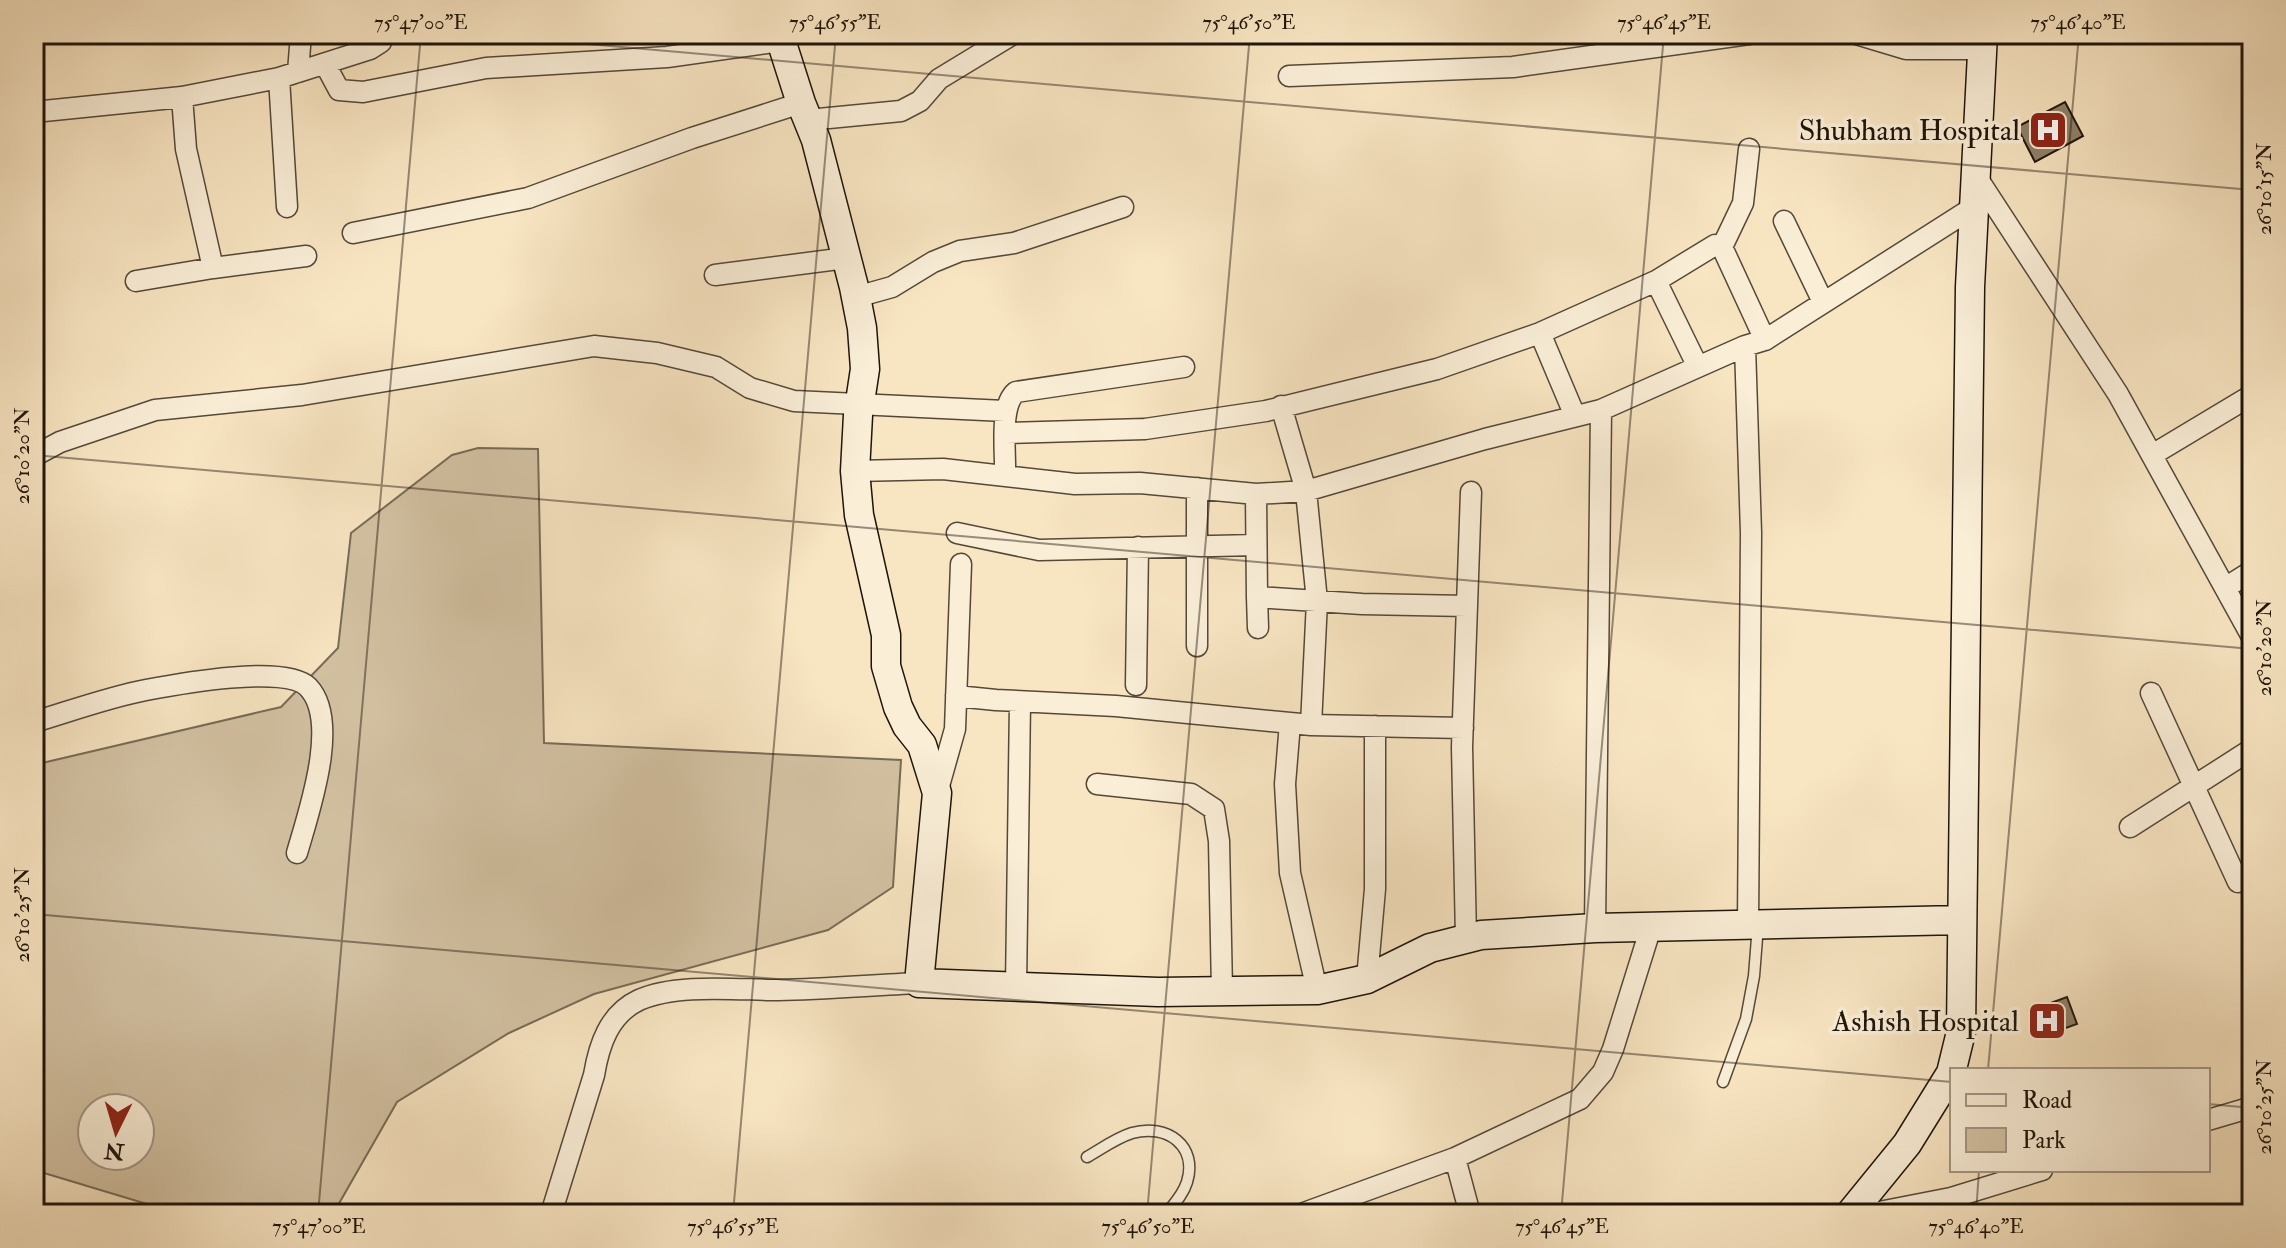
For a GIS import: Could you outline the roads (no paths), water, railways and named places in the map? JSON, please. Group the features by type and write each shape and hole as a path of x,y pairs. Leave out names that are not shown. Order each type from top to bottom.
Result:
{"street":[{"path":"287,207 289,75 301,34"},
{"path":"34,112 182,97 289,75 370,49 381,42 384,34"},
{"path":"353,233 528,198 692,138 805,112 901,111 912,107 939,79 1013,34"},
{"path":"1289,76 1513,67 1749,34"},
{"path":"1856,34 1906,49 1983,42 1970,287 1961,1032 1952,1068"},
{"path":"325,64 339,90 348,93 486,68 667,57 780,38 816,140 862,328 865,369 855,471 859,515 886,635 886,666 898,707 907,726 922,745 937,793"},
{"path":"182,97 186,149 213,268"},
{"path":"1722,247 1743,203 1749,149"},
{"path":"1976,176 2118,394 2252,637"},
{"path":"856,297 892,287 933,262 960,251 1014,243 1123,207"},
{"path":"855,471 943,469 1075,484 1140,483 1256,494 1306,491 1365,472 1601,410 1765,340 1974,207"},
{"path":"1784,221 1823,302"},
{"path":"1006,433 1145,429 1281,406 1437,369 1540,333 1656,281 1715,245 1722,247 1765,340"},
{"path":"136,281 306,256"},
{"path":"715,275 846,258"},
{"path":"1656,281 1698,367"},
{"path":"1540,333 1575,416"},
{"path":"34,456 60,442 155,410 302,395 594,346 657,353 716,367 750,388 794,401 1005,411"},
{"path":"1745,346 1751,543 1753,925"},
{"path":"1005,475 1005,411 1009,398 1026,388 1184,367"},
{"path":"2152,455 2252,395"},
{"path":"1281,406 1306,491 1317,601 1311,725"},
{"path":"1595,928 1601,410"},
{"path":"1197,488 1197,646"},
{"path":"1466,938 1463,728 1471,492"},
{"path":"1256,494 1258,628"},
{"path":"957,533 1039,550 1256,545"},
{"path":"1136,685 1138,547"},
{"path":"919,983 937,793 955,729 961,564"},
{"path":"2225,588 2252,571"},
{"path":"1257,597 1317,601 1467,597"},
{"path":"34,722 145,690 261,674 292,678 308,686 318,705 322,736 319,779 297,853"},
{"path":"2151,693 2238,882"},
{"path":"956,696 1116,706 1311,725 1463,728"},
{"path":"1016,987 1020,702"},
{"path":"1290,723 1285,784 1290,873 1317,990"},
{"path":"1367,979 1375,889 1375,726"},
{"path":"2130,827 2252,749"},
{"path":"1097,784 1191,794 1214,809 1219,841 1222,991"},
{"path":"551,1214 594,1075 597,1053 610,1023 637,1001 659,994 736,988 776,990 919,983 1222,991 1317,990 1367,979 1430,948 1466,938 1515,932 1961,920"},
{"path":"1304,1213 1455,1158 1580,1099 1603,1072 1613,1049 1651,927"},
{"path":"1850,1214 1907,1144 1950,1075"},
{"path":"2210,1119 2252,1107"},
{"path":"1455,1158 1470,1214"},
{"path":"1869,1214 1951,1198 2036,1172"}],"lane":[{"path":"1723,1082 1746,1019 1754,976 1753,925"},
{"path":"1087,1157 1132,1133 1154,1131 1181,1141 1187,1151 1189,1169 1180,1198 1166,1214"}],"place":[{"name":"Shubham Hospital","path":"2048,130"},
{"name":"Ashish Hospital","path":"2047,1021"}]}
